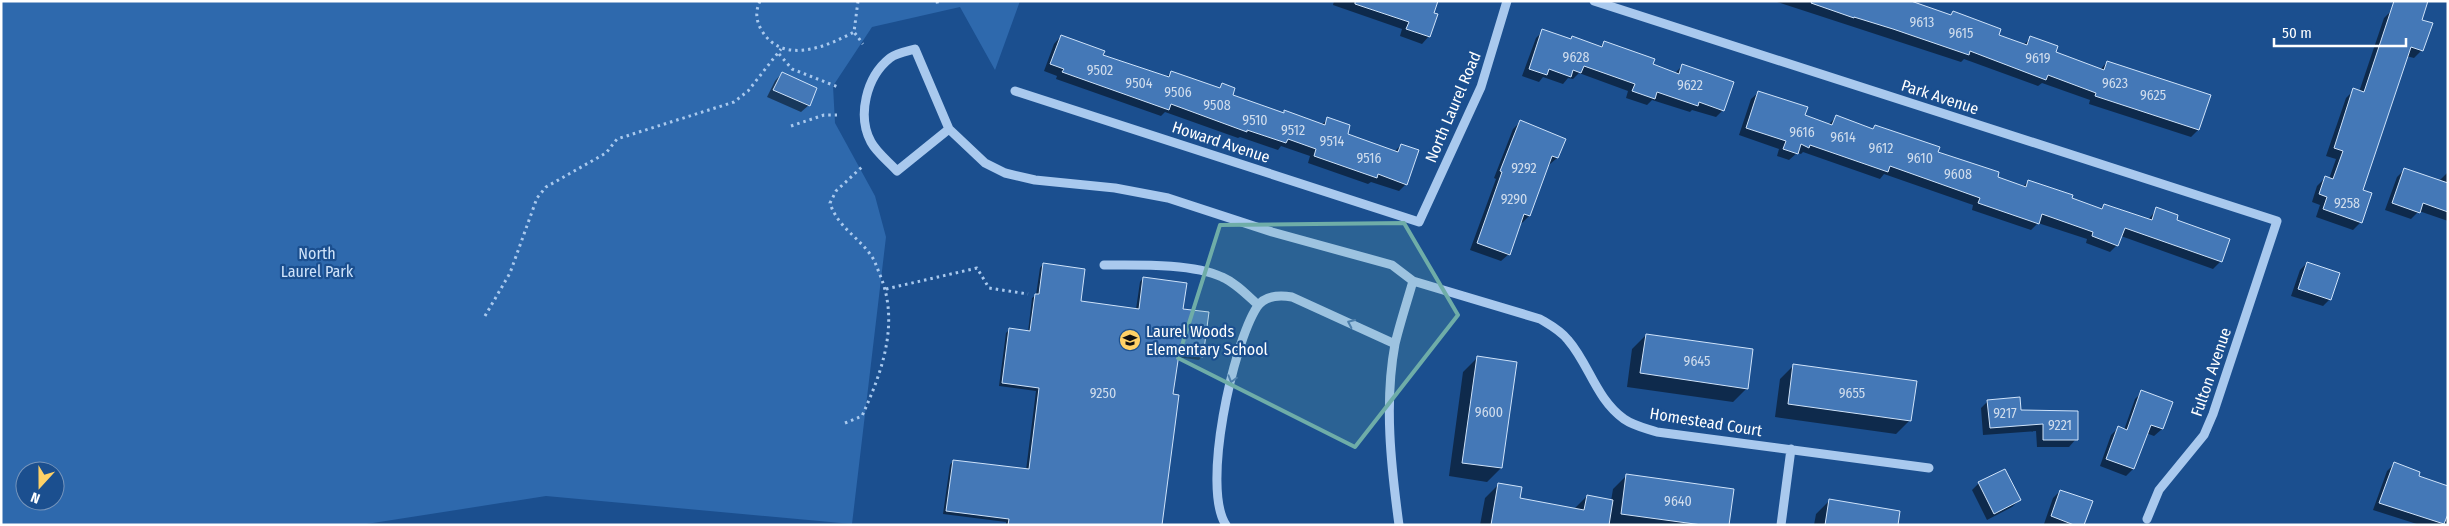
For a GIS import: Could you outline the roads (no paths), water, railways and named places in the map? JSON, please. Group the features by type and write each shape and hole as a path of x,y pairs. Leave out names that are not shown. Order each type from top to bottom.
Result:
{"street":[{"name":"North Laurel Road","path":"1419,222 1481,87 1507,1"},
{"name":"Park Avenue","path":"1594,1 2277,221"},
{"path":"949,129 897,171 872,144 864,125 866,96 875,74 891,58 915,49 949,129 985,163 1005,172 1035,180 1115,188 1168,198 1272,232 1392,265 1413,281 1395,344 1390,420 1392,476 1399,525"},
{"name":"Howard Avenue","path":"1015,91 1419,222"},
{"name":"Fulton Avenue","path":"2148,519 2159,490 2204,435 2213,414 2277,221"},
{"path":"1104,265 1153,265 1205,272 1222,277 1238,287 1258,306"},
{"name":"Homestead Court","path":"1413,281 1540,319 1556,328 1569,341 1609,404 1624,418 1637,426 1657,432 1929,468"},
{"path":"1226,525 1218,509 1217,483 1220,430 1241,347 1258,306 1269,298 1280,295 1292,297 1395,344"},
{"path":"1781,525 1791,449"}],"place":[{"name":"Laurel Woods Elementary School","path":"1130,340"}],"park label":[{"name":"North Laurel Park","path":"317,262"}]}
